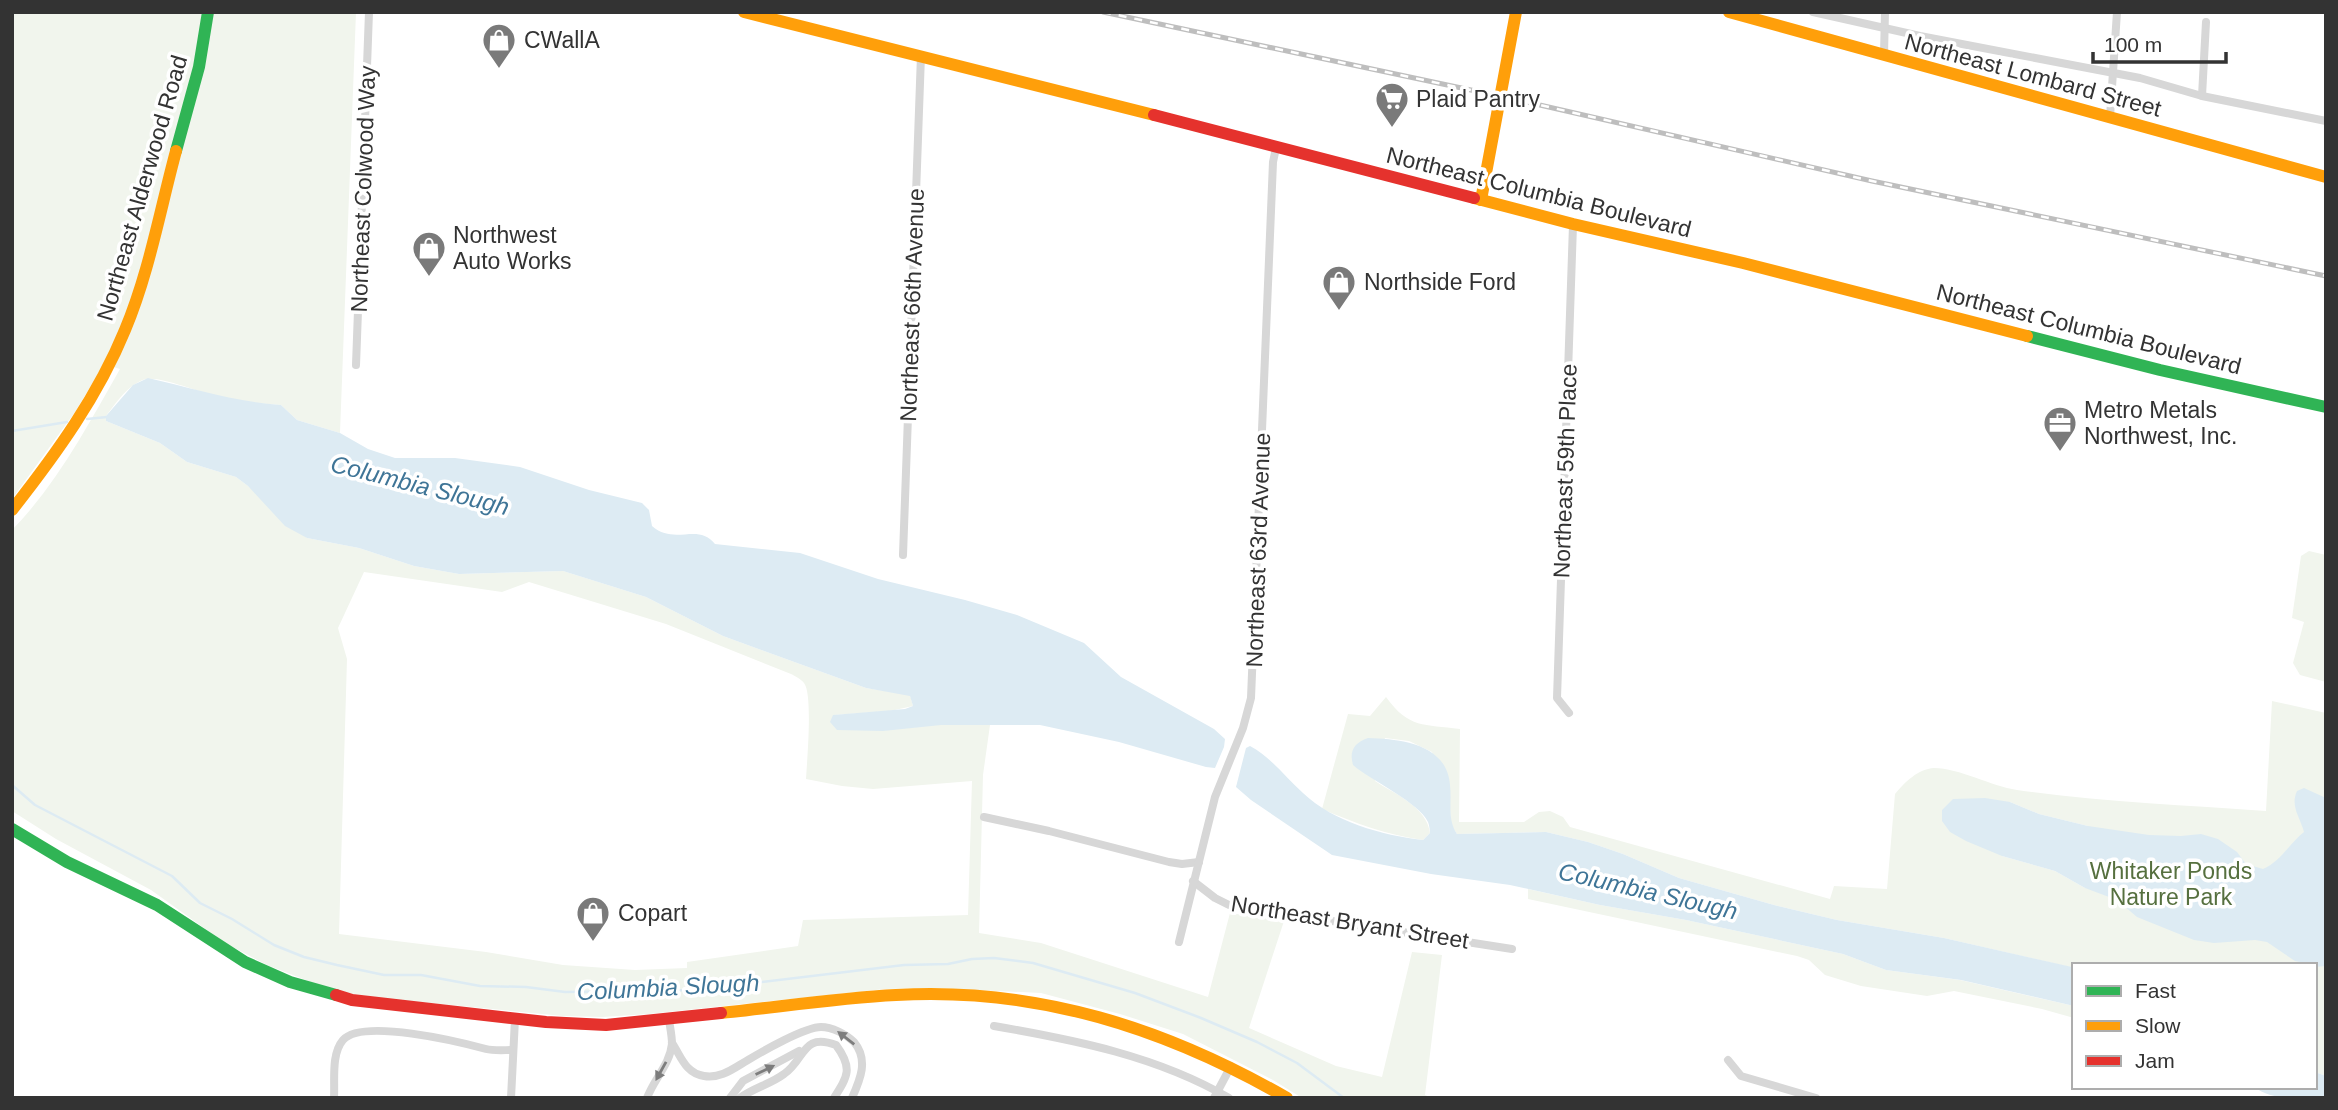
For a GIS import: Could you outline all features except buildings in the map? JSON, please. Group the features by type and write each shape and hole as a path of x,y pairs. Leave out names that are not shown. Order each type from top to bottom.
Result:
{"main road":[{"name":"Northeast Alderwood Road","path":"12,510 79,418 124,334 141,284 199,67 208,12"},
{"name":"Northeast Columbia Boulevard","path":"744,12 921,55 1573,225 1744,263 2160,370 2326,407"},
{"path":"1481,200 1513,40 1516,12"},
{"name":"Northeast Lombard Street","path":"1730,12 1765,17 1884,55 2326,177"},
{"path":"12,829 55,856 158,905 229,954 273,976 352,1000 586,1025 669,1020 896,995 987,997 1046,1004 1126,1023 1180,1042 1287,1098"}],"street":[{"name":"Northeast Colwood Way","path":"356,365 369,12"},
{"path":"1813,12 2140,78 2202,96 2326,121"},
{"path":"1884,55 1885,12"},
{"path":"2109,117 2117,12"},
{"path":"2202,96 2206,22"},
{"name":"Northeast 66th Avenue","path":"903,555 921,55"},
{"name":"Northeast 63rd Avenue","path":"1179,942 1215,797 1246,720 1251,698 1273,162 1276,148"},
{"name":"Northeast 59th Place","path":"1569,713 1557,698 1573,225"},
{"path":"984,817 1169,862 1199,862"},
{"name":"Northeast Bryant Street","path":"1193,881 1229,905 1513,949"},
{"path":"511,1098 515,1018"},
{"path":"669,1020 672,1043 684,1065 694,1073 716,1077 805,1031 819,1027 832,1028 853,1042 862,1062 862,1075 852,1098"},
{"path":"994,1026 1113,1049 1197,1080 1216,1094 1229,1098"},
{"path":"334,1098 339,1046 344,1039 360,1030 418,1035 473,1044 487,1049 513,1050"},
{"path":"730,1098 743,1081 820,1041 836,1045 847,1060 847,1073 834,1098"},
{"path":"647,1098 667,1061 672,1043"},
{"path":"740,1098 788,1071 804,1048"},
{"path":"1728,1060 1741,1076 1816,1098"},
{"path":"1216,1094 1230,1066"}],"green space":[{"path":"12,12 356,12 340,433 297,420 281,405 223,398 152,379 140,381 128,389 106,416 106,421 160,443 187,462 236,477 307,538 359,548 414,566 459,574 563,571 646,597 723,636 866,688 910,695 913,706 890,711 834,715 940,725 990,725 983,775 979,933 1041,943 1208,997 1230,913 1284,921 1249,1028 1336,1066 1382,1077 1412,952 1442,955 1425,1095 1432,1098 1302,1098 1273,1080 1183,1034 1041,993 932,988 885,989 649,1014 563,1016 334,991 267,965 225,943 151,890 56,839 12,811 12,530 58,474 120,369 104,364 75,412 12,499","holes":["364,572 502,592 529,582 666,624 798,678 804,683 808,700 806,779 873,789 972,781 968,915 803,920 798,946 687,962 687,968 635,970 563,965 486,952 339,934 347,659 338,628"]},
{"path":"2309,551 2326,555 2326,682 2300,675 2293,663 2304,622 2292,618 2301,556"},
{"name":"Whitaker Ponds Nature Park","path":"1386,697 1410,720 1460,729 1459,822 1524,822 1539,812 1550,811 1563,817 1570,827 1830,899 1834,886 1887,889 1895,794 1923,771 1944,769 2007,788 2048,794 2266,811 2272,701 2326,713 2326,1076 2317,1073 2317,963 2072,963 2072,968 1944,938 1837,920 1774,905 1679,878 1588,842 1546,832 1457,834 1451,825 1450,809 1432,752 1409,741 1385,738 1375,781 1417,809 1428,824 1430,833 1423,840 1384,832 1322,809 1348,714 1370,716","holes":["2010,802 2039,814 2088,826 2085,888 2055,871 2002,856"]},
{"path":"1528,889 1843,954 1886,970 1960,980 2072,1006 2072,1017 1954,991 1927,996 1861,986 1825,975 1809,960 1797,956 1528,899"}],"water":[{"path":"148,378 231,398 281,405 297,420 340,433 368,449 395,458 455,458 520,467 589,490 642,503 649,510 652,526 661,532 701,535 715,544 800,553 878,579 1017,615 1084,643 1121,677 1214,729 1225,739 1224,747 1215,768 1119,742 1040,725 941,725 883,731 837,730 830,722 833,715 905,709 913,706 910,696 866,688 723,636 646,597 563,571 459,574 414,566 359,548 307,538 285,526 248,486 236,477 187,462 160,443 106,421 106,416 133,385"},
{"path":"1368,738 1408,742 1431,752 1441,760 1447,771 1451,817 1457,834 1546,832 1588,842 1679,878 1774,905 1837,920 1944,938 2072,967 2072,1006 1961,980 1886,970 1843,954 1686,920 1510,885 1431,874 1332,855 1236,787 1246,748 1250,746 1329,812 1375,831 1423,840 1430,833 1423,815 1353,765 1354,748"},
{"path":"2304,788 2326,798 2326,966 2317,967 2317,963 2295,961 2267,942 2255,940 2214,943 2194,940 2137,917 2117,900 2085,888 2055,871 2002,856 1966,841 1950,832 1942,821 1942,810 1953,799 1985,798 2010,802 2039,814 2088,826 2149,835 2201,834 2218,839 2237,852 2246,864 2263,869 2275,862 2304,832 2296,812 2297,791"},
{"path":"2317,1073 2326,1076 2326,1098 2280,1097 2257,1089 2317,1089"}],"waterway":[{"name":"Columbia Slough","path":"87,419 107,417"},
{"name":"Columbia Slough","path":"12,431 67,422"},
{"name":"Columbia Slough","path":"12,785 35,805 172,876 200,903 274,945 304,957 337,965 384,975 421,975 480,986 526,987 565,992 696,990 904,965 948,964 972,959 994,958 1033,963 1135,993 1257,1042 1297,1063 1344,1098"}],"railway":[{"path":"1103,12 1518,100 1872,181 2326,276"}],"traffic: fast":[{"path":"176,151 199,67 208,12"},
{"path":"2027,336 2160,370 2326,407"},
{"path":"12,829 67,862 157,905 245,962 290,982 336,995"}],"traffic: slow":[{"path":"744,12 1154,115"},
{"path":"1481,200 1516,12"},
{"path":"1729,12 2326,177"},
{"path":"12,510 75,424 102,378 125,330 154,241 176,151"},
{"path":"1474,198 2027,336"},
{"path":"721,1013 896,995 949,994 1000,998 1099,1017 1147,1033 1194,1051 1287,1098"}],"traffic: jam":[{"path":"1154,115 1474,198"},
{"path":"336,995 352,1000 546,1022 606,1025 721,1013"}],"place":[{"name":"CWallA","path":"499,70"},
{"name":"Plaid Pantry","path":"1392,129"},
{"name":"Northwest Auto Works","path":"429,278"},
{"name":"Northside Ford","path":"1339,312"},
{"name":"Metro Metals Northwest, Inc.","path":"2060,453"},
{"name":"Copart","path":"593,943"}]}
